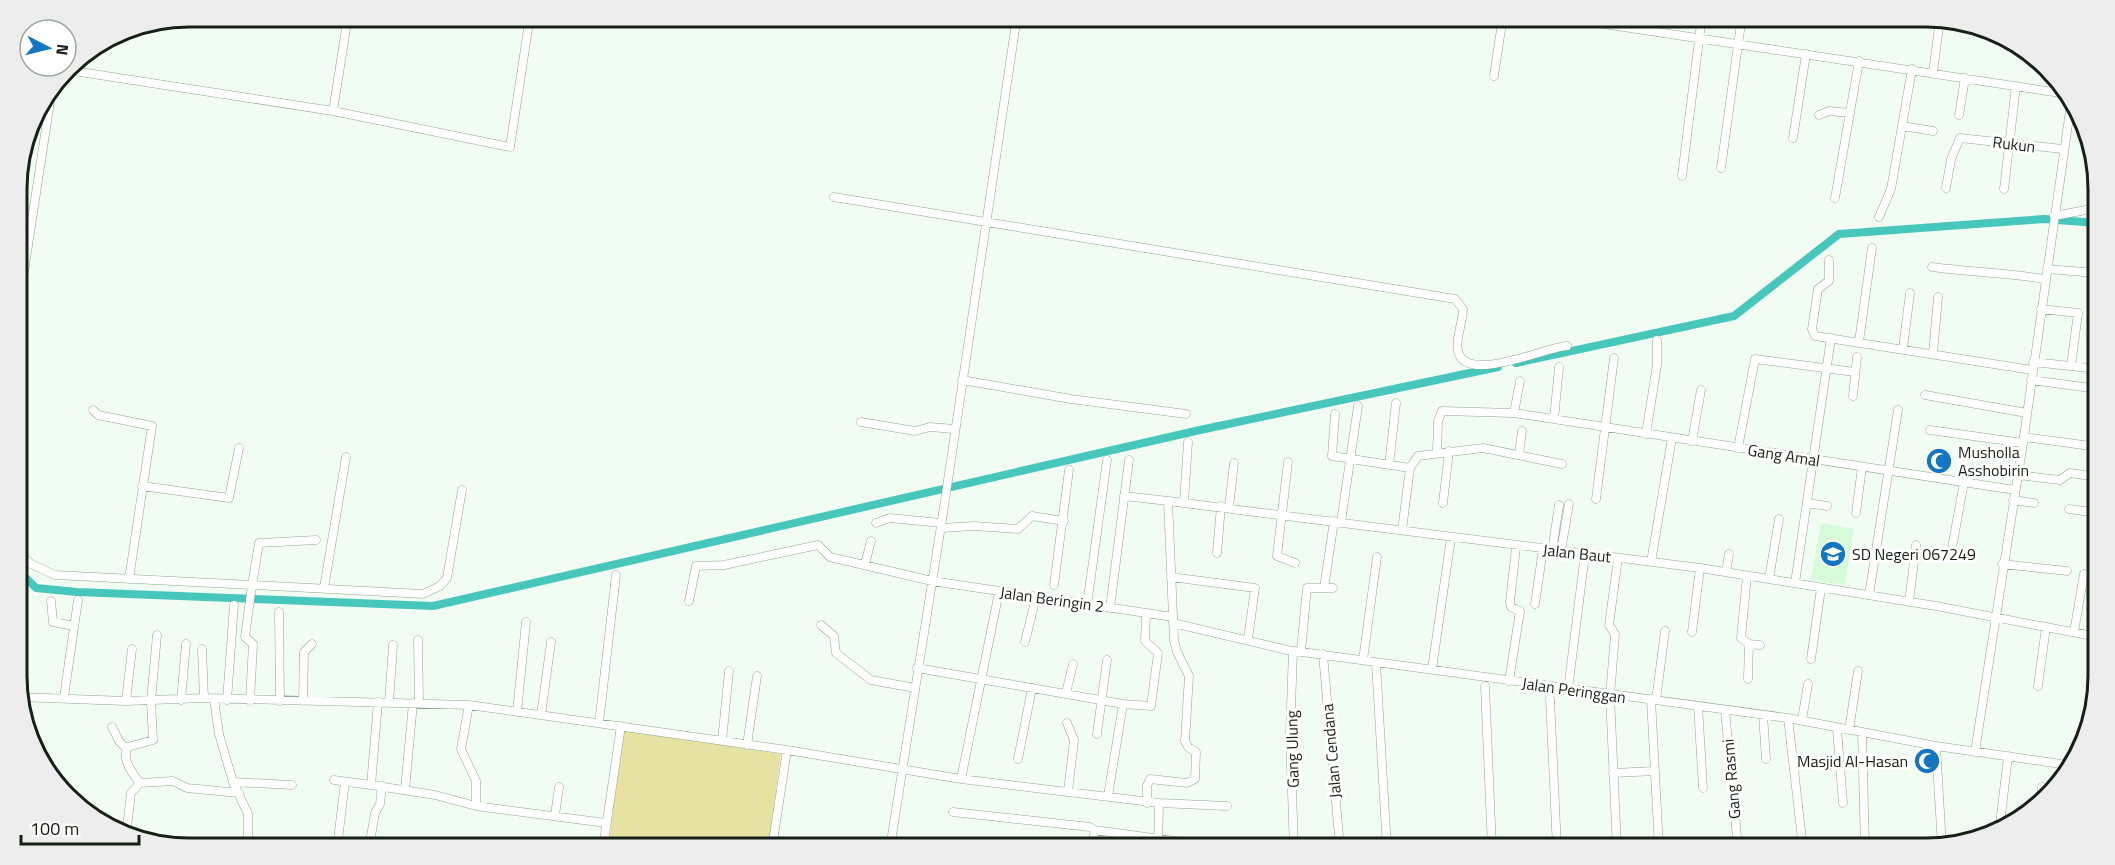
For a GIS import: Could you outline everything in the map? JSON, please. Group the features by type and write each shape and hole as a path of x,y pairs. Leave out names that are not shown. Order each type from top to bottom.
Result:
{"street":[{"path":"333,111 346,27"},
{"path":"78,72 333,111 510,147 528,27"},
{"path":"892,838 1015,27"},
{"path":"1494,76 1501,27"},
{"path":"1630,27 1738,46 1859,61 2055,92"},
{"path":"1682,176 1700,27"},
{"path":"1722,168 1741,27"},
{"path":"1933,72 1939,27"},
{"path":"1793,138 1806,54"},
{"path":"1835,198 1859,61"},
{"path":"1879,217 1891,189 1912,69"},
{"path":"1959,115 1965,78"},
{"path":"2004,189 2016,86"},
{"path":"27,252 49,108"},
{"path":"1819,115 1829,111 1850,113"},
{"path":"1976,752 2069,114"},
{"path":"1902,126 1933,130"},
{"name":"Rukun","path":"1946,188 1951,159 1960,138 2063,149"},
{"path":"834,197 987,220 1455,299 1463,309 1457,350 1460,358 1469,364 1499,363 1552,347 1567,346"},
{"path":"2054,219 2088,210"},
{"path":"1859,342 1872,248"},
{"path":"1829,260 1829,281 1818,289 1812,333 1815,336 2033,366 2088,368"},
{"path":"1932,267 1964,272 1998,272 2045,279"},
{"path":"2047,269 2088,270"},
{"path":"1903,348 1910,293"},
{"path":"1933,353 1938,297"},
{"path":"2041,309 2078,313 2071,366"},
{"path":"1795,583 1831,338"},
{"path":"1647,434 1657,365 1658,340"},
{"path":"1853,396 1857,357"},
{"path":"1596,500 1614,358"},
{"path":"1738,448 1755,358 1855,372"},
{"path":"1554,419 1559,367"},
{"path":"962,380 1071,399 1186,414"},
{"path":"2031,380 2088,388"},
{"path":"1514,413 1520,381"},
{"path":"1692,441 1701,390"},
{"path":"1925,395 2027,413"},
{"path":"1389,465 1396,402"},
{"path":"1337,521 1358,406"},
{"path":"93,410 98,415 152,426 129,579"},
{"path":"1869,596 1898,410"},
{"name":"Gang Amal","path":"1437,453 1438,421 1442,411 1514,413 2015,490"},
{"path":"1335,414 1332,456 1410,468"},
{"path":"861,422 915,430 930,427 954,429"},
{"path":"1930,430 2088,446"},
{"path":"1519,455 1522,431"},
{"path":"1651,562 1672,438"},
{"path":"1184,502 1188,442"},
{"path":"142,486 229,498 239,448"},
{"path":"1402,530 1410,468 1418,456 1483,448 1562,464"},
{"path":"1443,503 1449,451"},
{"path":"324,588 346,457"},
{"path":"1087,604 1107,460"},
{"path":"1110,608 1129,460"},
{"path":"1288,462 1277,556 1295,563"},
{"path":"1216,553 1234,463"},
{"path":"1856,513 1862,467"},
{"path":"1054,585 1069,470"},
{"path":"2018,475 2060,480 2070,473 2088,476"},
{"path":"1952,548 1964,482"},
{"path":"27,560 55,575 252,587 324,588 423,594 440,586 449,571 462,490"},
{"name":"Jalan Baut","path":"1124,496 1225,506 1516,547 1700,568 1909,602 2088,635"},
{"path":"2013,500 2034,503"},
{"path":"1147,803 1147,786 1150,779 1187,783 1195,779 1196,752 1188,747 1185,741 1189,676 1177,652 1173,620 1168,501"},
{"path":"1807,503 1827,506"},
{"path":"1557,551 1569,504"},
{"path":"1557,551 1559,505"},
{"path":"2069,509 2088,512"},
{"path":"876,523 895,518 941,526 1020,529 1032,516 1064,521"},
{"path":"1769,579 1779,519"},
{"name":"Gang Ulung","path":"1294,838 1290,735 1297,651 1307,588 1329,588 1337,521"},
{"path":"1432,669 1451,538"},
{"path":"250,701 254,644 245,637 259,543 316,540"},
{"path":"865,564 871,541"},
{"name":"Jalan Beringin 2","path":"689,601 696,566 723,565 818,545 830,557 932,581 1146,613 1173,620"},
{"path":"1909,602 1916,545"},
{"path":"1509,681 1520,611 1511,607 1510,602 1516,547"},
{"path":"1535,604 1543,549"},
{"path":"1568,689 1585,554"},
{"path":"1726,572 1729,554"},
{"path":"1363,660 1377,557"},
{"path":"1616,838 1610,696 1615,634 1609,625 1618,558"},
{"path":"2002,564 2067,571"},
{"path":"1692,632 1700,568"},
{"path":"2074,632 2084,574 2088,575"},
{"path":"599,723 616,575"},
{"path":"1747,576 1741,638 1749,644 1760,645"},
{"path":"1171,577 1255,588 1248,639"},
{"path":"1811,659 1821,588"},
{"path":"961,779 999,592"},
{"path":"1025,642 1036,597"},
{"path":"51,600 53,622 74,626"},
{"path":"64,697 78,600"},
{"path":"227,700 234,604"},
{"path":"279,612 280,701"},
{"path":"917,668 1124,704 1151,706 1158,653 1145,641 1146,613"},
{"name":"Jalan Peringgan","path":"1173,620 1297,651 1610,696 1802,720 1836,729 2062,764"},
{"path":"517,712 526,622"},
{"path":"821,625 834,636 836,653 870,680 915,688"},
{"path":"2038,686 2046,627"},
{"path":"1659,838 1654,700 1665,631"},
{"path":"126,748 153,740 151,701 157,635"},
{"path":"405,790 416,703 418,640"},
{"path":"541,715 551,642"},
{"path":"181,700 186,644"},
{"path":"303,701 304,652 312,644"},
{"path":"1748,679 1749,644"},
{"path":"389,703 393,645"},
{"path":"126,701 132,649"},
{"path":"202,649 204,698"},
{"name":"Jalan Cendana","path":"1323,654 1339,838"},
{"path":"1097,734 1107,660"},
{"path":"1376,663 1386,838"},
{"path":"1066,693 1073,664"},
{"path":"722,741 729,671"},
{"path":"1849,730 1858,671"},
{"path":"747,744 757,676"},
{"path":"1802,720 1808,684"},
{"path":"1485,686 1492,838"},
{"path":"1018,759 1032,688"},
{"path":"28,697 126,701 204,698 469,705 787,750 961,779 1108,796 1147,803 1227,806"},
{"path":"214,699 219,734 232,782 248,814 248,838"},
{"path":"1550,699 1557,838"},
{"path":"371,785 378,702"},
{"path":"1108,796 1124,704"},
{"path":"469,705 460,749 476,782 476,806"},
{"path":"1698,706 1703,788"},
{"name":"Gang Rasmi","path":"1725,710 1737,838"},
{"path":"1763,715 1766,759"},
{"path":"1788,718 1802,838"},
{"path":"1067,723 1074,740 1068,792"},
{"path":"604,838 621,726"},
{"path":"112,727 119,741 126,748 126,760 140,783"},
{"path":"1836,729 1843,803"},
{"path":"1862,733 1865,838"},
{"path":"1936,746 1941,837"},
{"path":"774,838 787,750"},
{"path":"2001,820 2008,756"},
{"path":"1613,773 1656,771"},
{"path":"334,780 405,790 476,806 606,823"},
{"path":"127,825 131,793 140,783 173,781 187,788 238,793"},
{"path":"232,782 292,785"},
{"path":"339,838 345,782"},
{"path":"371,838 375,813 380,804 382,786"},
{"path":"555,815 559,787"},
{"path":"952,812 1011,816 1159,838 1159,803"},
{"path":"1093,838 1095,830"}],"shaded area":[{"name":"SD Negeri 067249","path":"1821,523 1854,529 1845,585 1811,580"},
{"path":"624,729 781,754 769,838 609,838"}],"waterway":[{"path":"1516,363 1734,316 1839,234 2044,219 2088,222"},
{"path":"27,579 36,588 77,592 433,606 1200,430 1498,367"}],"place":[{"name":"Musholla Asshobirin","path":"1939,461"},
{"name":"SD Negeri 067249","path":"1833,554"},
{"name":"Masjid Al-Hasan","path":"1927,761"}]}
